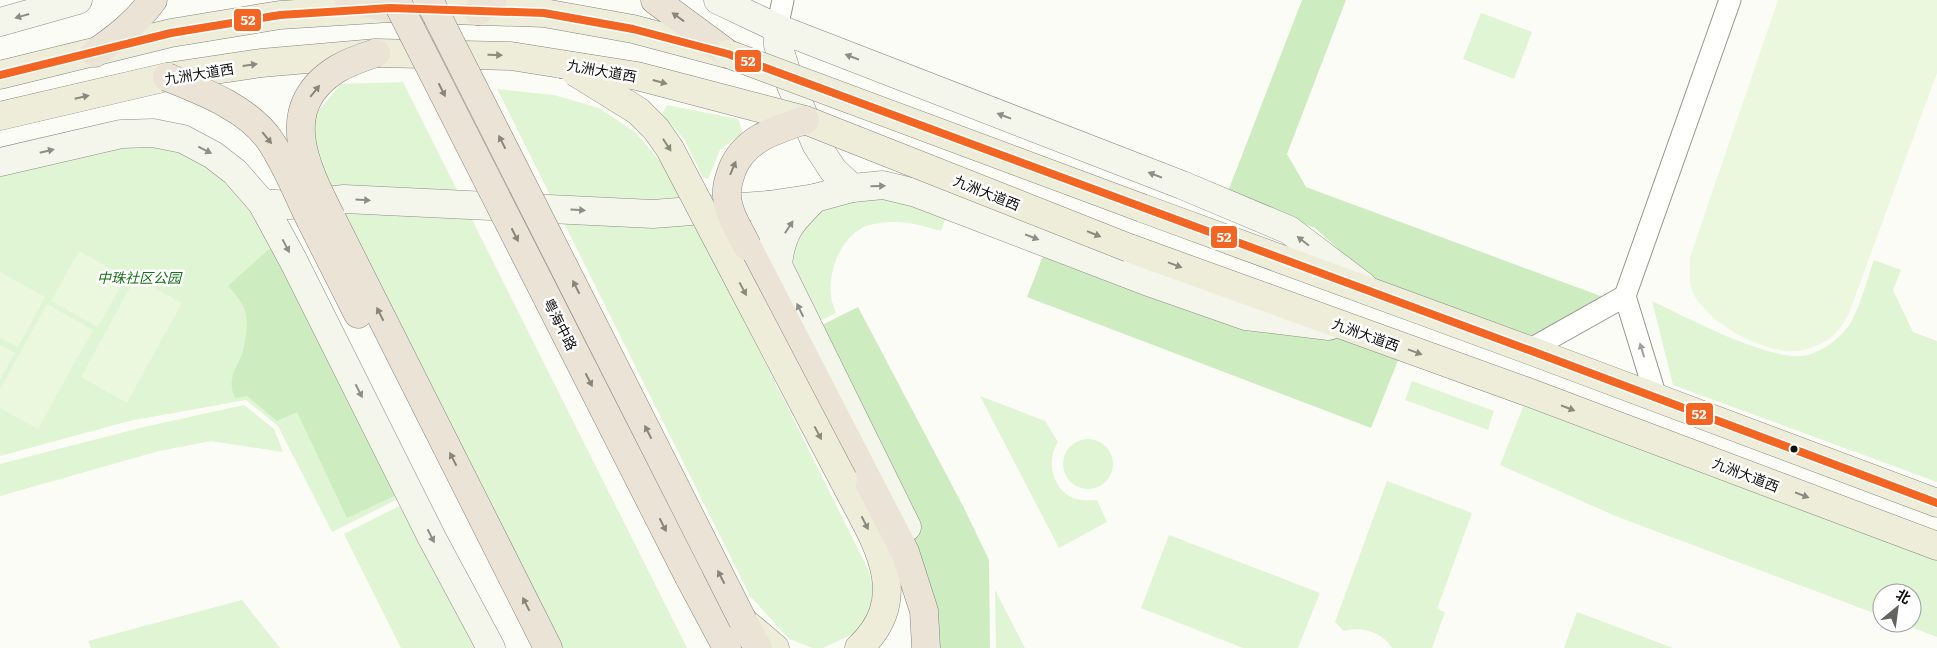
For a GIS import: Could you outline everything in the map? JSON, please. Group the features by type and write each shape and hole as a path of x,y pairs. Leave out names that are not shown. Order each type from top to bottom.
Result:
{"highway":[{"path":"95,53 125,32 154,0"},
{"path":"349,0 393,4"},
{"path":"429,0 758,648"},
{"path":"655,0 728,54"},
{"name":"粤海中路","path":"393,4 727,648"},
{"path":"376,53 337,70 325,80 307,102 302,116 300,130 321,219 528,648"},
{"path":"167,77 219,99 252,122 270,141 321,219 548,648"},
{"path":"805,120 763,135 742,151 735,162 727,185 726,197 731,214 747,246 905,552 924,611 926,648"},
{"path":"689,577 710,648"}],"main road":[{"path":"0,22 78,0"},
{"path":"718,0 777,28 1182,185 1289,230 1370,291"},
{"path":"0,75 171,33 280,16 393,4 485,5 633,28 728,54 1656,397 1937,504"},
{"path":"777,28 778,45 790,83 816,144 833,170 852,188"},
{"name":"九洲大道西","path":"0,116 167,77 261,64 376,53 511,56 637,76 805,120 1129,248 1353,329 1937,546"},
{"path":"561,64 638,111 656,129 670,148 843,479 882,556 887,582 887,603 880,621 868,639 859,648"},
{"path":"0,162 121,134 153,133 183,139 213,155 235,172 262,203 299,271 432,538 491,648"},
{"path":"262,203 289,205 344,199 653,214 769,205 815,198 852,188 883,185 916,193 1146,281 1246,316 1353,329"},
{"path":"778,264 780,246 784,236 797,216 815,198"},
{"path":"769,205 765,214 767,243 910,533 920,566 924,611"},
{"path":"743,621 775,648"}],"street":[{"path":"777,28 783,0"},
{"path":"1656,397 1625,296 1730,0"},
{"path":"1529,350 1625,296"}],"green space":[{"path":"1302,0 1346,0 1287,154 1306,187 1606,298 1525,338 1375,282 1315,228 1227,194"},
{"path":"1778,0 1937,0 1937,73 1848,316 1831,338 1810,348 1793,351 1758,344 1740,336 1724,325 1709,314 1698,301 1691,288 1690,277 1690,257"},
{"path":"1481,13 1532,32 1514,79 1463,59"},
{"path":"403,82 687,648 559,648 321,173 311,120 341,84"},
{"path":"497,89 554,95 599,108 635,132 671,174 868,569 878,606 857,632 823,648 813,648 789,639 750,596"},
{"path":"667,105 738,119 743,133 720,150 708,179 703,177 684,139 662,114"},
{"name":"中珠社区公园","path":"153,135 234,173 408,494 332,532 278,426 246,400 129,421 0,456 0,165"},
{"path":"877,197 911,204 946,217 941,231 913,224 892,222 870,225 855,233 842,248 834,266 831,297 836,313 820,321 790,262 797,235 815,214 838,203"},
{"path":"278,246 403,492 347,518 297,412 277,421 247,396 235,398 233,391 233,374 243,351 247,323 244,308 228,286 268,250"},
{"path":"79,251 126,277 98,327 51,301"},
{"path":"1045,251 1351,335 1401,353 1371,428 1027,297"},
{"path":"1874,260 1901,270 1893,290 1913,332 1937,341 1937,482 1673,385 1652,301 1752,346 1774,353 1793,356 1808,355 1832,343 1850,324 1860,302"},
{"path":"0,272 45,297 18,347 0,338"},
{"path":"135,278 182,303 127,403 81,377"},
{"path":"47,304 93,330 38,429 0,408 0,389"},
{"path":"858,307 964,508 989,560 990,648 926,648 812,330"},
{"path":"0,345 15,353 0,380"},
{"path":"1412,381 1494,411 1488,430 1405,400"},
{"path":"980,396 1045,421 1058,442 1052,458 1052,467 1057,483 1062,490 1076,499 1097,500 1107,522 1059,548"},
{"path":"1525,402 1937,559 1937,637 1922,631 1922,583 1872,583 1872,612 1618,517 1500,465"},
{"path":"244,405 274,429 283,452 211,441 159,451 0,496 0,464 144,427"},
{"path":"1088,439 1098,441 1106,446 1111,454 1113,464 1111,474 1106,482 1098,487 1088,489 1078,487 1070,482 1065,474 1063,464 1065,454 1070,446 1078,441"},
{"path":"1387,481 1472,513 1437,609 1445,612 1432,648 1392,648 1388,642 1377,634 1358,629 1344,631 1335,622"},
{"path":"405,503 482,648 401,648 344,534"},
{"path":"1169,535 1320,593 1298,648 1243,648 1141,608"},
{"path":"995,590 1025,648 996,648"},
{"path":"242,600 280,648 91,648 88,641"},
{"path":"1577,612 1673,648 1564,648"}],"transit line":[{"name":"52","path":"0,75 171,33 280,15 390,8 544,13 633,29 728,54 1937,503"}]}
